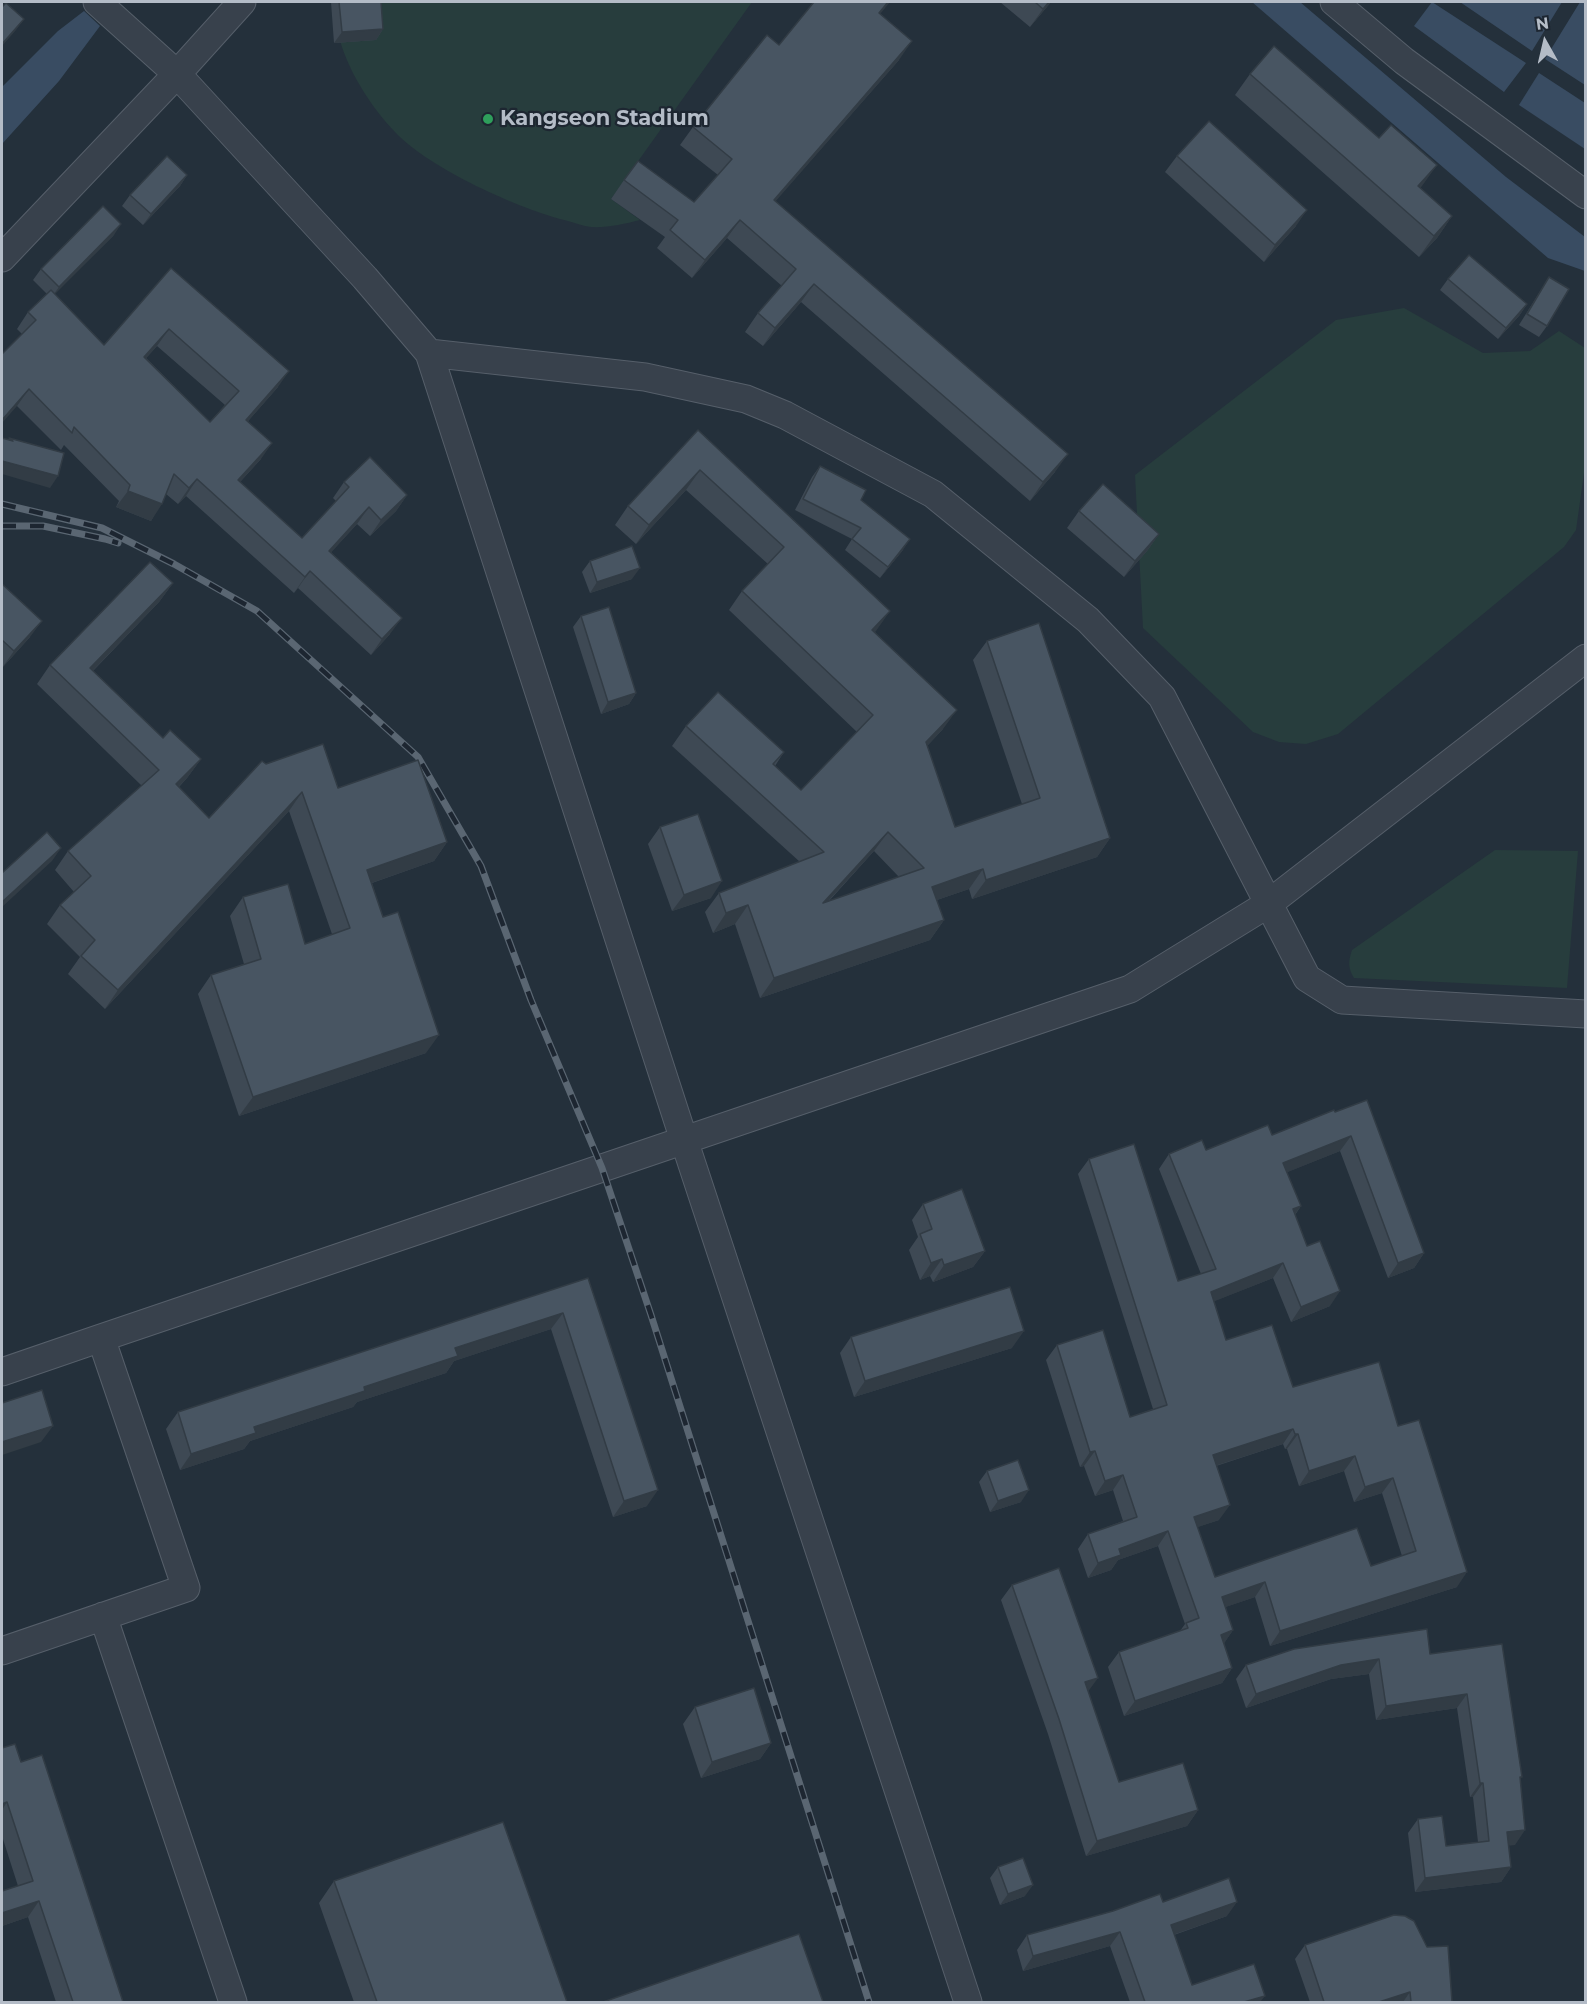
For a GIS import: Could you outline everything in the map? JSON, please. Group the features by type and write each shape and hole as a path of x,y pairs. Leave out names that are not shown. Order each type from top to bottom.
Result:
{"street":[{"path":"97,2 177,74 365,278 429,353 684,1140 968,2002"},
{"path":"2,258 177,74 242,2"},
{"path":"1334,2 1404,61 1586,195"},
{"path":"429,353 645,377 746,399 785,415 933,494 1088,620 1162,697 1307,978 1342,1000 1586,1014"},
{"path":"2,1372 1130,989 1268,904 1586,658"},
{"path":"2,1651 186,1588 101,1338"},
{"path":"103,1616 233,2002"}],"green space":[{"name":"Kangseon Stadium","path":"334,2 752,2 611,199 640,220 591,227 525,207 476,186 410,146 379,113 357,81 340,42"},
{"path":"1404,308 1483,353 1530,351 1559,331 1585,348 1586,459 1576,530 1564,547 1338,734 1306,744 1279,742 1253,732 1143,628 1135,475 1336,320"},
{"path":"1495,850 1578,851 1567,988 1354,978 1349,965 1352,950"}],"water":[{"path":"1252,2 1300,2 1506,177 1585,237 1585,271 1548,258"},
{"path":"1432,2 1526,63 1504,92 1414,26"},
{"path":"1460,2 1562,2 1532,51"},
{"path":"1580,2 1585,2 1585,85 1545,59"},
{"path":"84,11 100,26 59,81 2,144 2,87 58,31"},
{"path":"1539,73 1585,103 1585,149 1519,105"}],"building":[{"path":"339,2 381,2 383,29 342,32"},
{"path":"814,2 888,2 879,13 912,41 774,200 1068,454 1043,482 814,284 775,328 758,313 796,269 740,220 705,260 670,230 678,220 624,180 638,161 694,202 732,159 693,127 767,35 779,45"},
{"path":"1035,2 1049,2 1043,9"},
{"path":"6,3 24,19 2,44 2,7"},
{"path":"1274,46 1379,138 1391,125 1437,165 1418,186 1452,216 1434,236 1250,74"},
{"path":"1209,121 1307,210 1275,245 1177,156"},
{"path":"167,156 187,175 151,214 130,195"},
{"path":"103,206 121,224 59,287 41,269"},
{"path":"1469,255 1527,304 1506,328 1448,279"},
{"path":"171,268 289,371 246,420 272,443 238,480 302,538 349,487 344,482 370,457 407,495 381,520 369,507 329,551 402,618 382,639 310,571 305,577 197,479 189,488 174,474 162,504 128,491 130,485 74,427 72,433 29,389 2,420 2,354 36,320 28,312 51,290 104,345","holes":["169,329 239,391 210,422 144,357"]},
{"path":"1549,277 1569,289 1547,326 1527,314"},
{"path":"698,430 890,611 872,630 957,710 926,742 955,827 1040,798 987,641 1039,623 1110,838 986,880 983,869 932,887 944,920 774,978 748,905 726,913 719,893 824,852 686,726 718,692 784,752 773,764 801,790 873,715 742,591 784,547 700,470 649,525 628,506","holes":["888,832 924,868 823,903"]},
{"path":"2,438 64,453 58,476 2,461"},
{"path":"820,466 866,490 861,500 910,539 888,567 852,539 861,528 803,499"},
{"path":"1103,484 1159,534 1135,561 1079,511"},
{"path":"632,546 640,568 597,582 590,561"},
{"path":"150,562 173,583 90,668 163,738 170,730 201,759 176,784 209,818 262,761 266,764 323,744 338,788 418,760 447,842 367,870 383,917 398,912 439,1035 253,1097 211,975 261,959 243,897 288,884 305,944 350,928 302,792 118,990 81,956 95,940 60,905 91,876 68,851 159,770 50,665"},
{"path":"2,584 42,621 14,651 2,640"},
{"path":"609,607 636,693 608,702 581,616"},
{"path":"698,814 722,881 684,895 660,827"},
{"path":"47,832 61,848 2,902 2,873"},
{"path":"1367,1100 1424,1253 1398,1263 1351,1136 1283,1163 1301,1206 1293,1209 1307,1246 1320,1241 1340,1291 1301,1307 1283,1263 1211,1292 1226,1340 1272,1325 1293,1387 1379,1362 1398,1426 1419,1420 1467,1572 1280,1631 1265,1582 1222,1597 1233,1630 1221,1635 1232,1668 1135,1701 1119,1652 1188,1628 1186,1623 1199,1618 1168,1531 1119,1549 1121,1555 1098,1563 1088,1534 1137,1517 1123,1475 1105,1481 1095,1451 1090,1452 1057,1345 1103,1330 1130,1417 1167,1405 1089,1159 1134,1144 1178,1281 1216,1269 1169,1154 1202,1140 1206,1150 1268,1125 1272,1135 1334,1110 1335,1112","holes":["1293,1429 1295,1434 1298,1434 1309,1471 1355,1456 1365,1487 1393,1478 1416,1551 1371,1566 1357,1528 1215,1577 1194,1517 1230,1505 1213,1455"]},
{"path":"962,1189 985,1251 944,1265 942,1259 931,1263 920,1234 932,1229 923,1204"},
{"path":"588,1278 658,1490 624,1501 563,1313 455,1348 458,1356 364,1387 365,1391 254,1427 256,1433 191,1454 178,1412"},
{"path":"1010,1287 1024,1331 865,1381 851,1337"},
{"path":"42,1390 53,1426 2,1442 2,1403"},
{"path":"1018,1460 1029,1490 998,1501 987,1471"},
{"path":"1059,1568 1098,1678 1085,1682 1119,1782 1183,1763 1198,1810 1097,1841 1059,1719 1012,1585"},
{"path":"1427,1629 1430,1654 1502,1644 1522,1777 1520,1777 1525,1830 1507,1832 1511,1867 1425,1878 1418,1819 1442,1816 1446,1846 1489,1841 1483,1783 1480,1783 1467,1694 1386,1706 1379,1659 1341,1665 1256,1694 1246,1665 1294,1649"},
{"path":"754,1688 771,1743 712,1762 695,1707"},
{"path":"15,1744 21,1762 42,1755 123,2002 73,2002 39,1901 2,1913 2,1891 33,1881 7,1802 2,1804 2,1748"},
{"path":"503,1822 567,2002 377,2002 334,1881"},
{"path":"1023,1858 1033,1885 1008,1894 998,1867"},
{"path":"1229,1878 1237,1902 1171,1925 1192,1985 1254,1964 1265,1996 1244,2002 1145,2002 1120,1932 1033,1956 1027,1935 1113,1911 1160,1894 1163,1902"},
{"path":"1394,1915 1405,1916 1414,1921 1427,1947 1448,1946 1452,2002 1411,2002 1410,1992 1379,2002 1324,2002 1305,1945"},
{"path":"799,1934 823,2002 603,2002"}],"railway":[{"path":"2,504 102,528 174,564 257,611 418,757 481,866 531,1000 602,1168 651,1315 869,2002"},
{"path":"2,526 43,526 118,543"}],"place":[{"name":"Kangseon Stadium","path":"488,119"}]}
